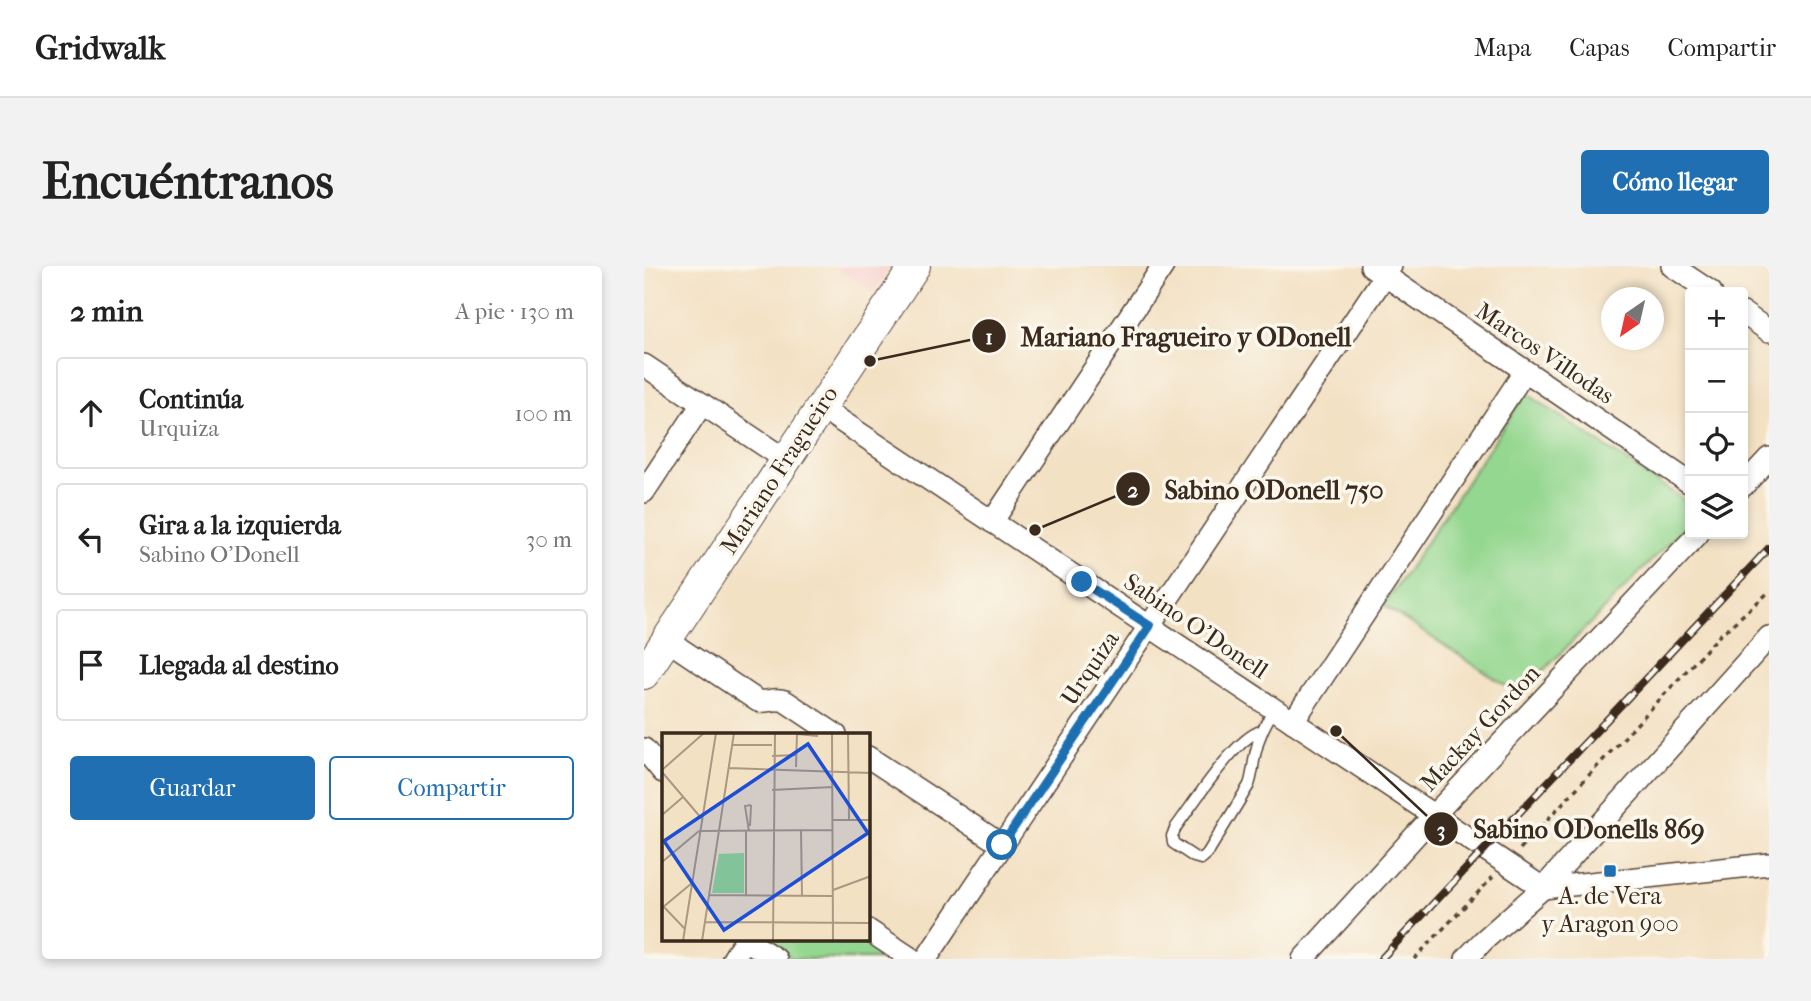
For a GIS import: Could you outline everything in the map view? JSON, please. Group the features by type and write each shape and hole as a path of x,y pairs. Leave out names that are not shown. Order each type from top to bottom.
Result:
{"main road":[{"name":"Mariano Fragueiro","path":"644,674 915,266"}],"street":[{"path":"992,522 1163,266"},
{"path":"1672,266 1704,287"},
{"name":"Marcos Villodas","path":"1382,269 1525,371 1685,480"},
{"name":"Urquiza","path":"926,959 1150,626 1382,269"},
{"path":"1748,316 1769,331"},
{"path":"644,366 786,460"},
{"path":"1293,722 1525,371"},
{"path":"644,492 702,404"},
{"name":"Sabino O'Donell","path":"820,407 1543,888"},
{"path":"1748,481 1769,458"},
{"name":"Mackay Gordon","path":"1303,959 1693,539"},
{"path":"1466,959 1484,950 1543,888 1769,637"},
{"path":"667,640 758,701 776,698 785,701 832,733"},
{"path":"644,749 662,771"},
{"path":"870,758 1002,845"},
{"path":"1543,888 1769,864"},
{"path":"870,931 912,959"},
{"path":"733,959 745,942"},
{"path":"749,942 776,959"}],"lane":[{"path":"1261,731 1254,733 1229,756 1176,827 1172,836 1173,843 1194,858 1201,859 1207,854 1249,785 1261,731 1274,709"}],"path":[{"path":"1414,959 1719,636 1769,592"}],"shaded area":[{"path":"833,266 891,266 874,292"}],"green space":[{"path":"1526,393 1685,501 1685,526 1520,695 1384,606"},
{"path":"870,941 898,959 793,959 767,942"}],"railway":[{"path":"1381,959 1769,548"}],"place":[{"name":"Mariano Fragueiro y ODonell","path":"870,361"},
{"name":"Sabino ODonell 750","path":"1035,530"},
{"name":"Sabino ODonells 869","path":"1336,731"},
{"name":"A. de Vera y Aragon 900","path":"1610,871"}],"route":[{"path":"1002,845 1150,626 1082,582"}]}
